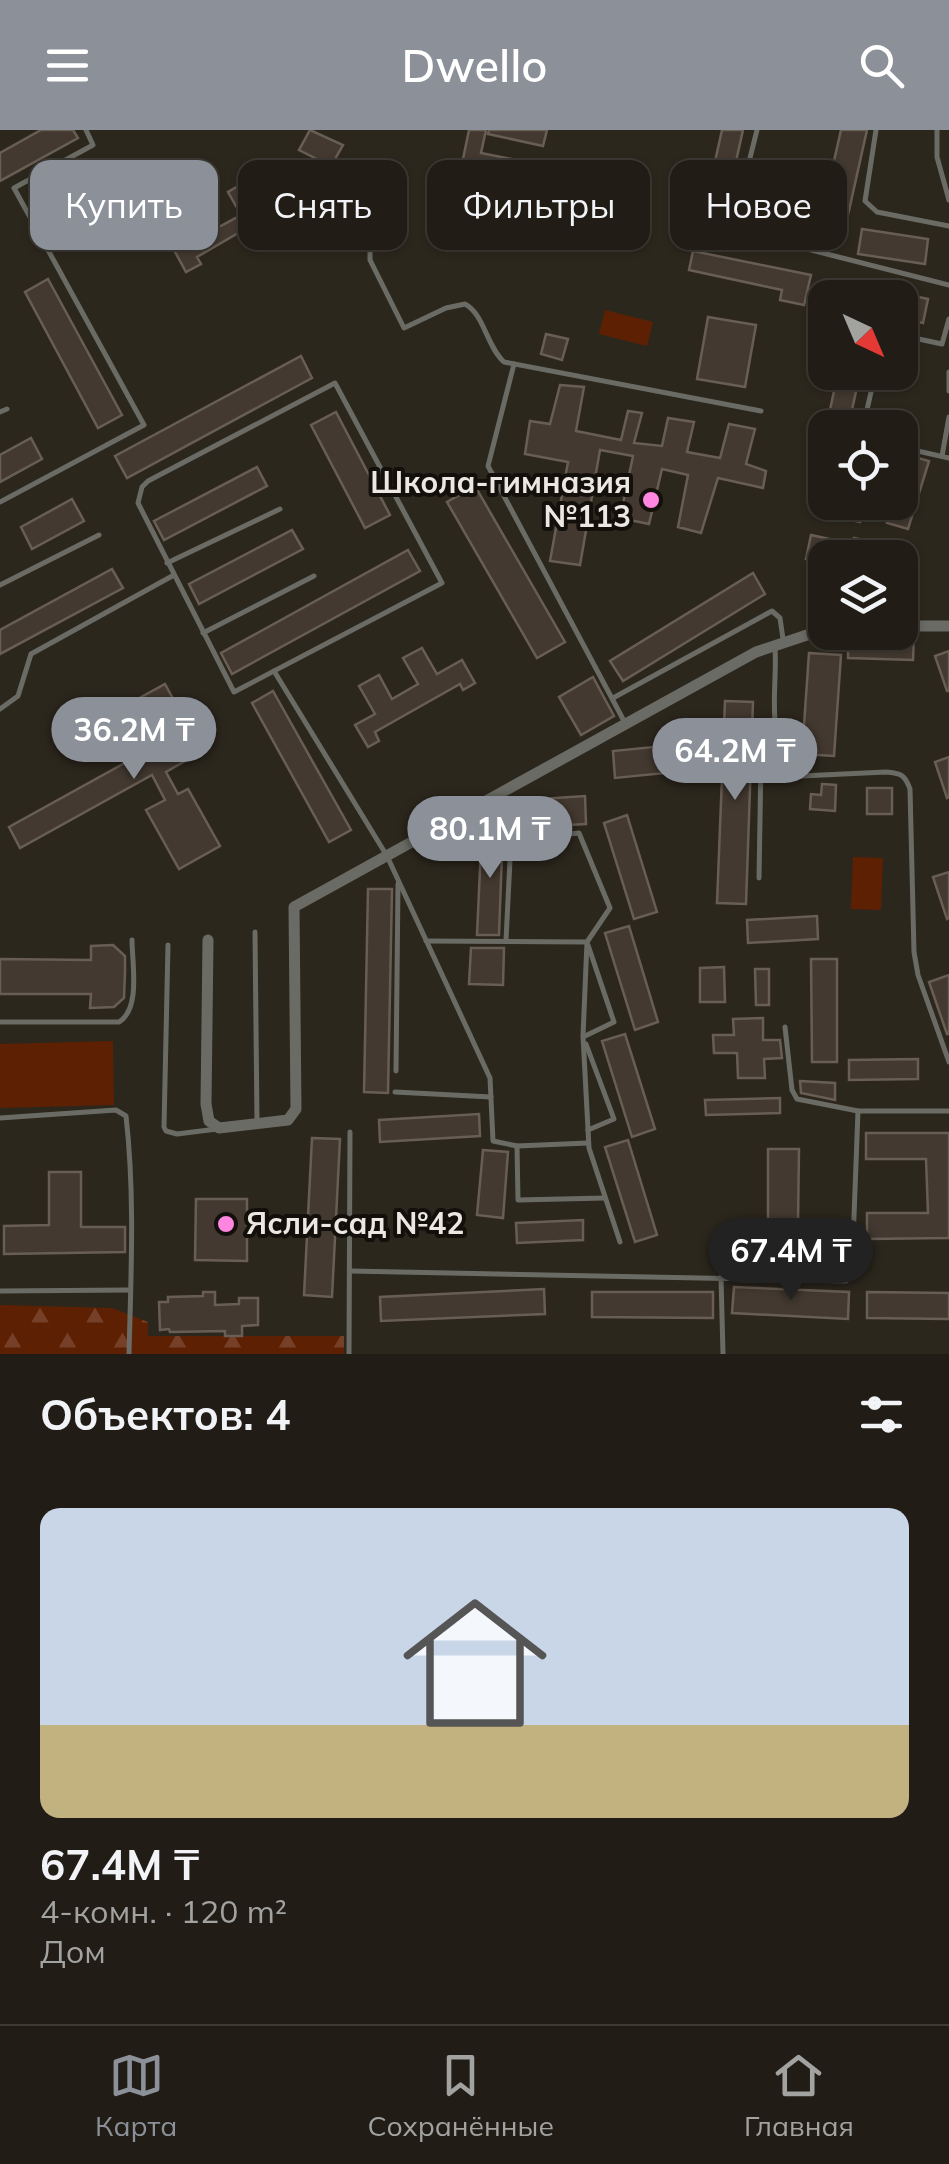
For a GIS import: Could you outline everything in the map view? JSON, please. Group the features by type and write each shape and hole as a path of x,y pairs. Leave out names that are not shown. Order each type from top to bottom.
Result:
{"street":[{"path":"918,626 949,626"},
{"path":"208,940 208,1122 220,1128 288,1120 296,1109 294,907 625,724 779,644 808,635"}],"lane":[{"path":"0,502 144,424 14,188 94,145 86,130"},
{"path":"756,130 732,230 949,285"},
{"path":"876,130 865,201 868,206 877,212 949,226"},
{"path":"937,130 937,157 949,200"},
{"path":"370,250 370,260 404,328 446,308 465,304 474,309 497,356 504,362 762,412"},
{"path":"918,338 942,344 949,319"},
{"path":"514,364 488,466 625,724"},
{"path":"949,372 949,391"},
{"path":"335,383 442,583 234,692 174,575 138,502 142,487 335,383"},
{"path":"918,451 946,457 949,417"},
{"path":"167,564 280,509"},
{"path":"0,585 98,535"},
{"path":"0,709 18,696 31,654 174,575"},
{"path":"203,632 314,576"},
{"path":"612,699 772,611 780,618 773,730 761,760 759,878"},
{"path":"274,671 387,856 490,1078 492,1142 516,1146 588,1142"},
{"path":"773,730 790,766 801,776 886,772 900,773 906,778 910,789 916,964 949,1062"},
{"path":"506,940 511,840 579,833 610,908 587,942 583,1036 588,1142 620,1242"},
{"path":"396,1071 398,882"},
{"path":"255,932 256,1125"},
{"path":"0,1022 118,1022 125,1018 132,1008 132,940"},
{"path":"426,941 587,942"},
{"path":"583,1036 614,1022 587,942"},
{"path":"168,945 164,1126 166,1131 177,1134 220,1128"},
{"path":"785,1027 792,1090 797,1099 858,1110 949,1112"},
{"path":"583,1036 614,1119 588,1130"},
{"path":"395,1092 491,1097"},
{"path":"0,1118 116,1110 124,1113 133,1193 128,1354"},
{"path":"350,1270 720,1276 837,1282 851,1276 858,1110"},
{"path":"349,1354 350,1132"},
{"path":"516,1146 518,1200 605,1198"},
{"path":"720,1276 723,1354"},
{"path":"0,1291 130,1290"}],"green space":[{"path":"605,310 653,322 647,346 599,334"},
{"path":"853,857 883,858 881,910 851,909"},
{"path":"113,1041 114,1105 0,1108 0,1044"},
{"path":"0,1305 112,1308 148,1322 148,1336 344,1336 344,1354 0,1354"}],"building":[{"path":"41,130 73,130 78,138 38,160 30,160 30,164 0,181 0,153"},
{"path":"310,130 343,145 334,160 319,160 299,150"},
{"path":"469,130 486,130 481,153 517,160 463,160"},
{"path":"489,130 547,130 543,146 488,134"},
{"path":"722,130 743,130 736,160 715,160"},
{"path":"841,130 867,130 847,220 847,160 834,160"},
{"path":"238,186 238,210 228,192"},
{"path":"238,217 238,233 218,245 218,227"},
{"path":"862,229 928,239 925,264 858,254"},
{"path":"174,250 209,250 197,257 201,264 186,272"},
{"path":"693,251 811,275 804,305 780,300 782,290 689,270"},
{"path":"48,279 122,415 98,428 25,292"},
{"path":"918,297 928,299 923,323 918,322"},
{"path":"708,317 756,325 745,387 697,379"},
{"path":"546,334 568,339 562,360 541,354"},
{"path":"301,356 312,378 127,478 115,456"},
{"path":"560,385 584,387 576,431 621,440 628,411 642,413 634,443 662,446 668,418 694,422 687,452 720,458 729,424 755,429 746,464 766,471 763,488 718,478 701,533 678,527 688,475 662,469 649,524 620,518 633,456 600,450 580,565 550,561 568,462 525,454 530,421 550,424"},
{"path":"834,390 856,390 852,410 830,410"},
{"path":"336,412 390,515 365,528 311,425"},
{"path":"31,438 42,459 0,482 0,455"},
{"path":"918,458 929,461 918,497"},
{"path":"257,467 267,486 164,540 154,521"},
{"path":"475,486 565,642 537,658 447,502"},
{"path":"72,499 84,521 32,549 21,527"},
{"path":"888,520 911,520 908,529 887,523"},
{"path":"292,530 303,549 199,604 189,584"},
{"path":"408,550 420,571 232,674 221,653"},
{"path":"112,569 123,588 0,654 0,630"},
{"path":"753,573 765,594 623,681 610,661"},
{"path":"422,648 437,674 462,660 475,683 463,690 460,684 375,732 379,741 368,747 355,725 375,714 359,686 379,675 392,699 418,684 403,658"},
{"path":"848,650 913,650 913,660 848,658"},
{"path":"949,651 949,691 947,691 935,656"},
{"path":"809,653 841,655 834,756 802,754"},
{"path":"593,677 614,716 581,735 559,697"},
{"path":"165,684 177,706 137,728 151,752 192,730 204,750 166,772 178,794 188,789 220,846 179,869 146,810 165,800 152,775 20,848 9,827 141,754 128,731 76,759 65,739"},
{"path":"273,691 351,830 329,842 252,703"},
{"path":"725,701 753,702 746,904 717,903"},
{"path":"683,744 686,771 615,778 613,751"},
{"path":"949,757 949,797 947,798 935,762"},
{"path":"822,784 836,785 835,811 810,809 811,794 821,795"},
{"path":"867,788 892,788 892,814 867,814"},
{"path":"585,796 586,824 512,828 511,801"},
{"path":"627,815 657,912 634,919 604,823"},
{"path":"482,825 503,826 499,935 477,935"},
{"path":"949,872 949,918 947,919 933,877"},
{"path":"368,889 392,889 388,1093 364,1092"},
{"path":"817,916 818,939 748,943 747,920"},
{"path":"629,926 658,1022 635,1030 605,933"},
{"path":"113,945 125,956 124,998 114,1007 90,1008 91,994 0,994 0,959 91,960 91,946"},
{"path":"471,948 504,948 503,985 469,984"},
{"path":"811,959 837,959 837,1062 812,1062"},
{"path":"724,967 725,1002 700,1002 700,968"},
{"path":"755,969 769,969 769,1005 756,1005"},
{"path":"949,975 949,1034 947,1034 929,982"},
{"path":"763,1018 763,1040 780,1040 782,1058 764,1059 765,1078 738,1078 737,1053 714,1053 713,1035 734,1035 733,1019"},
{"path":"625,1034 655,1129 632,1137 602,1041"},
{"path":"918,1059 918,1079 849,1080 849,1060"},
{"path":"800,1081 835,1083 835,1100 801,1093"},
{"path":"780,1098 780,1113 706,1115 705,1100"},
{"path":"479,1114 480,1136 380,1142 379,1120"},
{"path":"866,1133 949,1133 949,1238 867,1239 867,1213 928,1213 926,1159 866,1159"},
{"path":"312,1138 340,1139 332,1297 304,1295"},
{"path":"628,1140 657,1235 635,1242 605,1147"},
{"path":"768,1149 799,1149 798,1223 768,1222"},
{"path":"483,1150 508,1152 503,1218 477,1215"},
{"path":"49,1172 81,1172 81,1227 125,1227 125,1252 4,1254 4,1226 49,1225"},
{"path":"196,1199 247,1199 247,1261 195,1260"},
{"path":"583,1220 583,1240 517,1243 516,1223"},
{"path":"734,1287 849,1292 848,1319 732,1313"},
{"path":"544,1289 545,1314 381,1321 380,1297"},
{"path":"203,1292 215,1292 215,1305 239,1304 239,1298 258,1298 258,1325 242,1326 242,1336 225,1336 225,1331 160,1330 159,1302 168,1302 168,1297 203,1296"},
{"path":"592,1292 713,1292 713,1318 592,1317"},
{"path":"867,1292 949,1293 949,1319 867,1318"}],"place":[{"name":"Школа-гимназия №113","path":"651,500"},
{"name":"Ясли-сад №42","path":"226,1224"}]}
